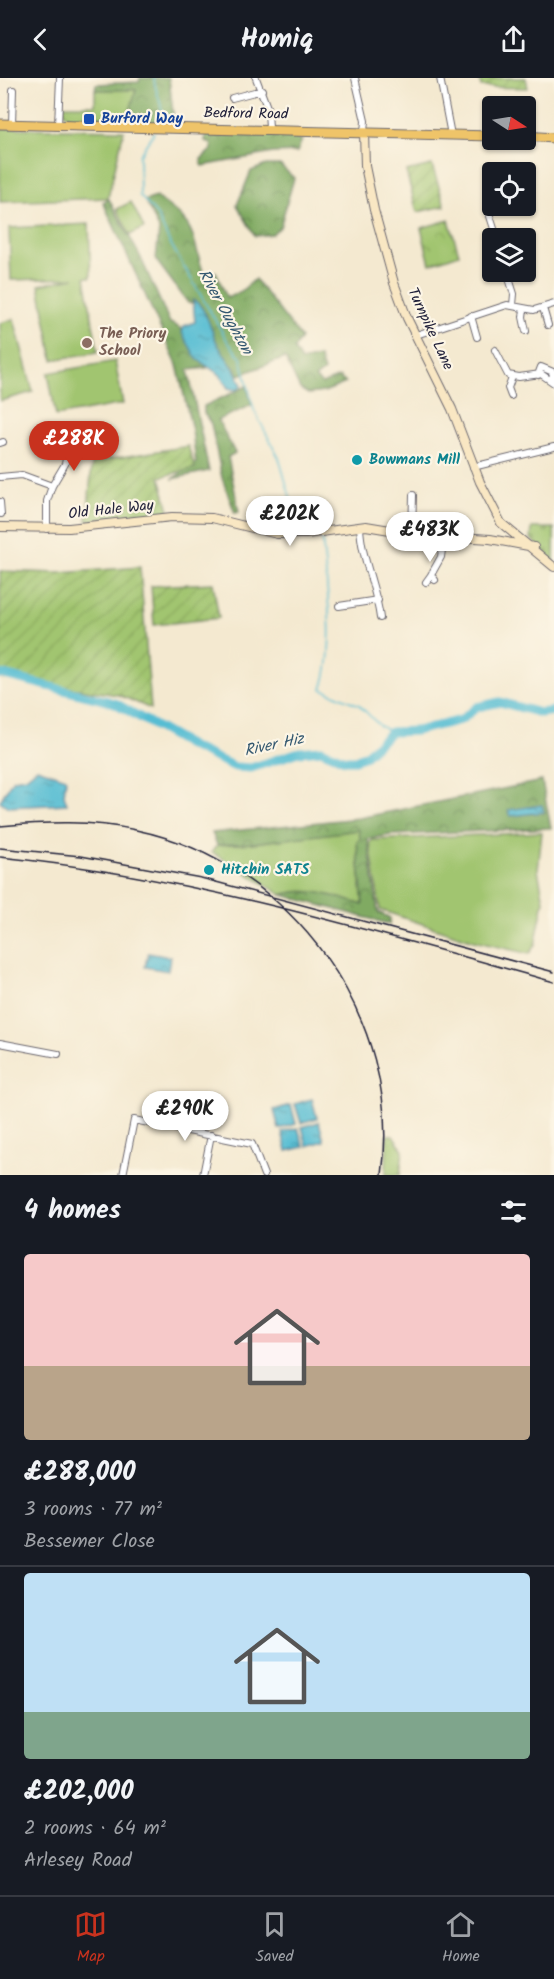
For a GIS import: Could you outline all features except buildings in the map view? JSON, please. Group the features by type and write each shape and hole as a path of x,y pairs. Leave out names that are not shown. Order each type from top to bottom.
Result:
{"main road":[{"name":"Bedford Road","path":"0,124 482,136"},
{"path":"536,137 554,138"}],"street":[{"path":"58,125 60,78"},
{"path":"256,78 268,110 269,129"},
{"path":"355,78 365,121 364,132"},
{"path":"440,78 451,135"},
{"path":"12,124 13,90"},
{"path":"232,98 262,90"},
{"name":"Turnpike Lane","path":"364,132 367,175 381,239 401,304 452,409 473,467 504,527"},
{"path":"510,282 514,294 513,305"},
{"path":"416,336 471,316 513,305 524,309 543,308 554,304"},
{"path":"543,308 548,325"},
{"path":"524,309 526,331"},
{"path":"471,316 477,338"},
{"path":"495,350 503,369 512,377 538,375 553,381"},
{"path":"511,396 508,388 512,377"},
{"path":"473,467 554,447"},
{"path":"47,529 47,501 52,486 65,464 68,448"},
{"path":"0,477 22,475 52,486"},
{"path":"412,534 413,495"},
{"path":"0,502 3,514"},
{"name":"Old Hale Way","path":"0,527 47,529 172,517 224,520 277,534 306,534 360,526 412,534 489,539 534,547"},
{"path":"360,526 363,557 378,600 380,618"},
{"path":"489,539 504,527 534,547 554,567"},
{"path":"426,582 433,578 441,556 444,536"},
{"path":"339,606 378,600"},
{"path":"0,1043 58,1054"},
{"path":"123,1175 134,1120 253,1145 264,1175"},
{"path":"203,1175 211,1135"}],"green space":[{"path":"140,78 169,78 174,122 126,124 73,120 79,117 128,118 136,90 95,90 96,84 139,82"},
{"path":"479,78 526,78 528,88 481,87"},
{"path":"131,88 137,90 128,118 79,117 73,120 64,113 64,105 95,105 95,90"},
{"path":"0,128 124,130 108,198 0,202"},
{"path":"206,132 291,134 302,140 297,152 273,153 202,166 201,159 212,149 211,143 205,141"},
{"path":"266,165 280,165 294,178 280,227 272,234 255,236 237,205 251,171"},
{"path":"432,165 445,206 417,212 406,171"},
{"path":"156,197 186,222 194,238 204,275 216,272 227,298 240,292 255,279 301,338 294,349 301,361 319,357 324,371 315,378 322,384 339,377 346,383 324,392 308,394 300,389 285,358 239,375 215,346 196,304 188,303 156,260 159,229 145,201"},
{"path":"109,199 140,256 170,323 183,330 188,336 207,368 188,370 209,471 172,479 196,463 192,430 177,365 103,202"},
{"path":"131,202 144,228 130,235 117,209"},
{"path":"449,220 459,254 430,264 421,228"},
{"path":"89,224 91,277 85,277 98,352 53,360 39,285 75,278 11,280 9,228"},
{"path":"14,319 33,392 0,401 0,323"},
{"path":"115,361 123,404 56,416 48,373"},
{"path":"247,386 252,405 218,420 235,453 228,457 239,512 235,513 222,478 211,424 204,413 204,406"},
{"path":"188,446 195,468 160,477 170,514 87,521 92,462"},
{"path":"532,528 554,528 554,562 531,539"},
{"path":"140,567 151,709 119,695 0,678 0,571 59,573"},
{"path":"213,583 219,618 154,625 151,586"},
{"path":"542,781 551,828 391,835 368,839 378,912 390,918 389,924 282,895 302,891 312,892 363,905 357,842 360,839 359,830 254,843 217,845 212,833 359,818"},
{"path":"360,829 361,839 357,842 363,906 312,892 292,892 282,895 212,852 217,845 254,843"},
{"path":"542,832 538,870 544,901 535,945 529,954 474,941 380,910 370,843 372,840"},
{"path":"387,1135 393,1135 403,1150 400,1175 386,1175"}],"water":[{"path":"193,300 203,311 220,349 240,379 242,386 236,390 228,388 220,375 197,359 182,333 184,326 195,322"},
{"path":"37,768 66,778 64,795 67,804 8,807 0,801 13,779 26,777"},
{"path":"542,805 544,812 511,816 508,810"},
{"path":"148,953 170,957 168,971 145,967"},
{"path":"312,1099 317,1118 301,1123 295,1104"},
{"path":"291,1105 296,1124 279,1129 274,1110"},
{"path":"319,1122 324,1141 307,1146 302,1127"},
{"path":"298,1128 304,1147 287,1151 282,1132"}],"waterway":[{"name":"River Oughton","path":"154,78 162,112 160,123"},
{"name":"River Oughton","path":"154,132 139,156 140,196 157,215 169,241 228,342 241,358 254,410 279,458 293,507 313,521 319,529"},
{"name":"River Oughton","path":"322,536 330,634 322,689 359,705 380,726 391,732"},
{"name":"River Hiz","path":"0,674 115,703 190,746 235,767 251,768 299,752 321,750 345,760 355,760 366,755 391,732 416,731 461,720 477,707 500,702 540,713 554,711"}],"railway":[{"path":"0,826 68,823 136,830 192,848 242,875 287,912 325,956 354,1005 374,1059 384,1116 382,1175"},
{"path":"0,848 81,856 201,878 554,972"},
{"path":"0,857 141,877 210,891 349,925 554,982"}],"place":[{"name":"Burford Way","path":"89,119"},
{"name":"The Priory School","path":"87,343"},
{"name":"Bowmans Mill","path":"357,460"},
{"name":"Hitchin SATS","path":"209,870"}]}
